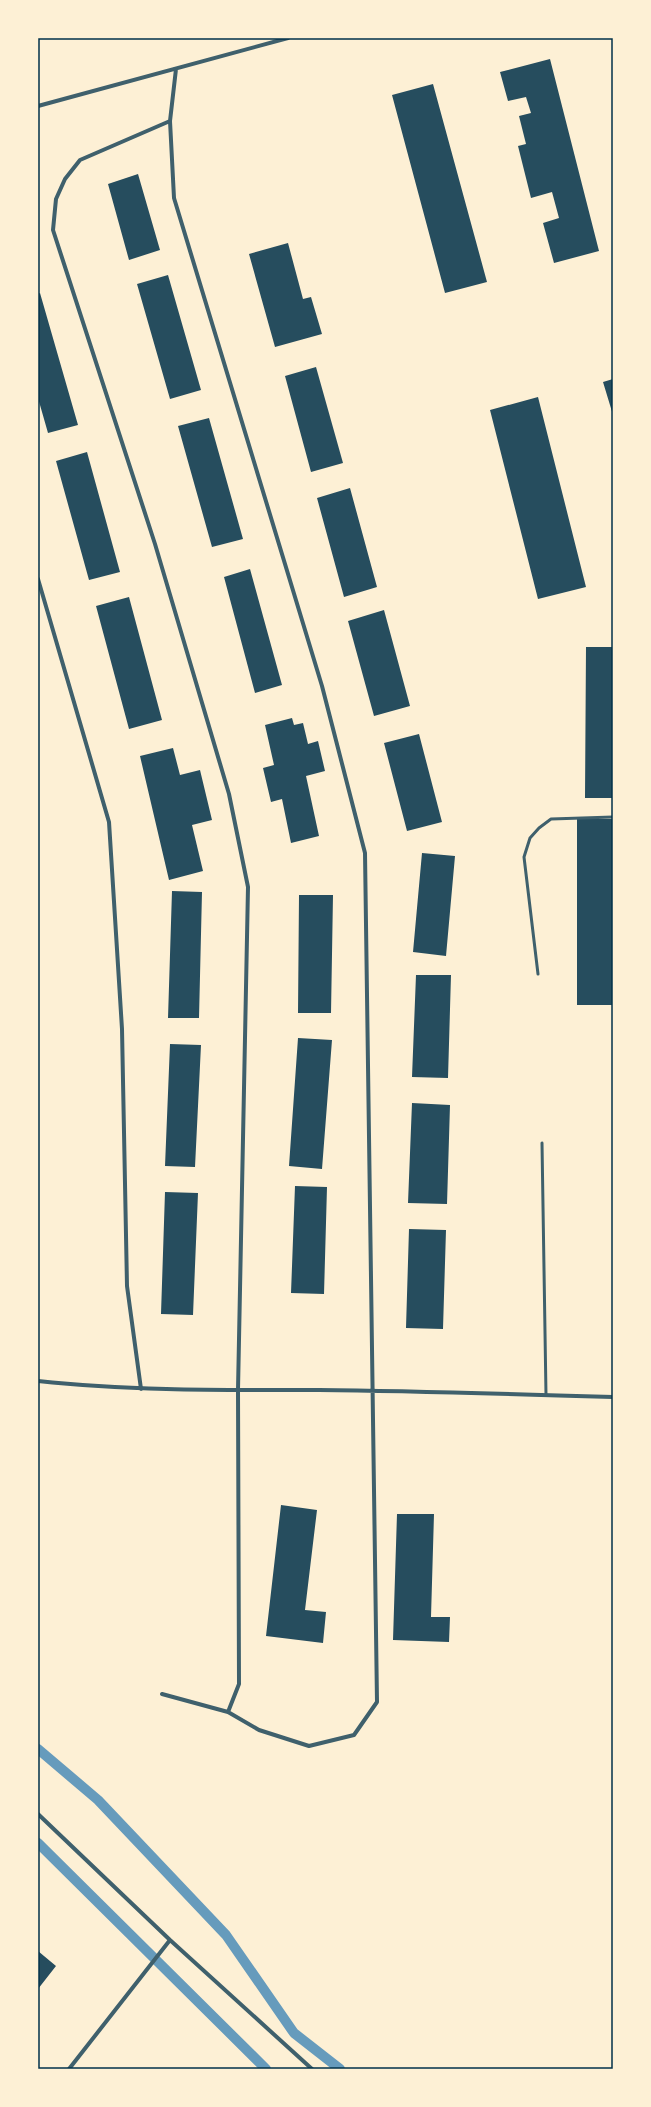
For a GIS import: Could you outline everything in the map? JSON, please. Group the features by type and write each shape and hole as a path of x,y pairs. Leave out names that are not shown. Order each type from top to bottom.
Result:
{"street":[{"path":"38,106 288,38"},
{"path":"162,1694 228,1712 259,1730 308,1746 354,1735 377,1702 365,853 322,686 174,198 170,121 176,68"},
{"path":"170,121 80,160 65,179 56,199 53,230 154,544 227,787 248,887 238,1390 239,1684 228,1712"},
{"path":"38,579 109,822 122,1029 127,1286 141,1389"},
{"path":"38,1381 84,1386 141,1389 373,1391 613,1397"},
{"path":"38,1814 170,1940 312,2069"},
{"path":"69,2069 170,1940"}],"lane":[{"path":"538,974 524,857 530,838 539,828 551,820 613,817"},
{"path":"542,1144 546,1395"}],"building":[{"path":"550,59 599,251 554,263 543,223 559,218 552,192 531,198 518,146 526,144 519,116 531,113 526,97 508,101 500,72"},
{"path":"433,84 487,282 445,293 392,95"},
{"path":"138,174 160,250 129,260 108,184"},
{"path":"288,243 303,299 311,297 322,334 275,347 249,254"},
{"path":"168,275 201,390 170,399 137,284"},
{"path":"40,293 78,425 48,433 38,398 38,294"},
{"path":"316,367 343,463 311,472 285,376"},
{"path":"613,379 613,415 603,382"},
{"path":"538,397 586,587 538,599 490,410"},
{"path":"209,418 243,539 212,547 178,426"},
{"path":"87,452 120,572 89,580 56,461"},
{"path":"350,488 377,587 344,597 317,498"},
{"path":"250,569 282,685 255,693 224,577"},
{"path":"129,597 162,720 129,729 96,606"},
{"path":"384,610 410,706 374,716 348,621"},
{"path":"586,647 613,647 613,798 585,798"},
{"path":"292,718 294,725 303,723 308,744 318,741 325,771 306,776 319,836 291,843 282,799 271,802 263,768 274,765 265,725"},
{"path":"419,734 442,822 407,831 384,743"},
{"path":"173,748 180,775 200,770 212,820 192,825 203,871 169,880 140,756"},
{"path":"577,819 613,819 613,1005 577,1005"},
{"path":"422,853 455,856 446,956 413,952"},
{"path":"172,891 202,892 199,1018 168,1018"},
{"path":"299,895 333,895 331,1013 298,1013"},
{"path":"416,975 451,975 448,1078 412,1077"},
{"path":"298,1038 332,1040 322,1169 289,1166"},
{"path":"170,1044 201,1045 195,1167 165,1166"},
{"path":"412,1103 450,1105 447,1204 408,1203"},
{"path":"295,1186 327,1187 324,1294 291,1293"},
{"path":"165,1192 198,1193 193,1315 161,1314"},
{"path":"409,1229 446,1230 443,1329 406,1328"},
{"path":"281,1505 317,1510 305,1610 326,1612 323,1643 266,1636"},
{"path":"397,1514 434,1514 431,1617 450,1617 449,1642 393,1640"},
{"path":"38,1951 56,1966 38,1989"}],"waterway":[{"path":"38,1749 98,1800 226,1935 294,2033 340,2069"},
{"path":"38,1843 266,2069"}]}
